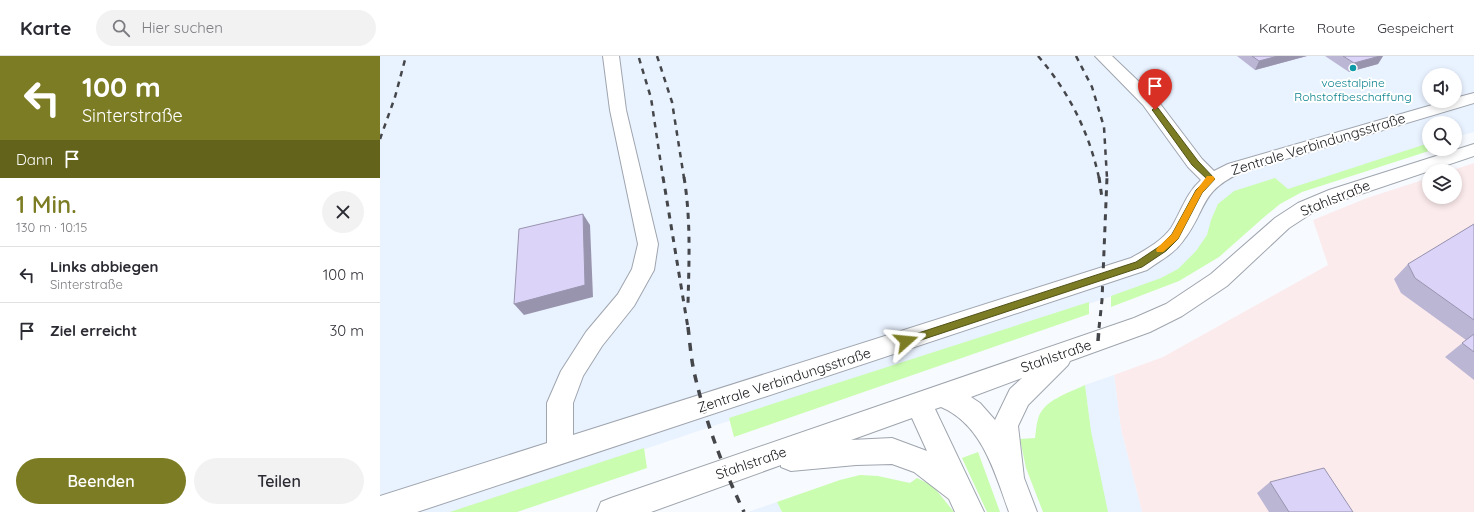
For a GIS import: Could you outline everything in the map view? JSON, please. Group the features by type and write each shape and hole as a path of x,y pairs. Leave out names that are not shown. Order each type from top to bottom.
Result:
{"street":[{"path":"560,452 560,404 573,370 594,339 626,300 643,270 648,244 618,110 611,56"},
{"path":"1103,56 1149,101 1195,163 1211,179"},
{"name":"Zentrale Verbindungsstraße","path":"380,510 1139,264 1163,248 1175,236 1199,192 1211,179 1235,168 1474,98"},
{"name":"Stahlstraße","path":"611,512 1142,325 1174,310 1219,280 1282,223 1305,208 1336,195 1474,150"},
{"path":"1010,478 1005,426 1019,397 1066,352"},
{"path":"970,512 958,489 930,400 956,402 972,412 987,432 1010,478 1023,512"},
{"path":"756,461 856,452 892,451 923,462 958,489"}],"shaded area":[{"path":"380,56 1474,56 1474,132 1462,135 1462,116 1422,116 1422,148 1222,218 1211,250 1174,276 710,427 458,512 380,512"},
{"path":"1474,163 1474,512 1142,512 1121,429 1114,375 1163,357 1328,265 1313,220 1367,198 1422,180 1422,204 1462,204 1462,167"},
{"path":"1114,375 1121,429 1142,512 1108,512 1104,501 1091,431 1085,385"},
{"path":"777,502 782,512 748,512"}],"green space":[{"path":"1422,145 1422,153 1302,192 1280,204 1219,257 1179,281 1111,307 1111,296 1161,278 1178,269 1196,251 1207,235 1211,220 1218,204 1234,191 1275,178 1288,189"},
{"path":"1089,302 1089,314 734,437 729,418"},
{"path":"1085,385 1091,431 1108,512 1043,512 1026,468 1020,439 1035,438 1038,419 1045,407 1057,398"},
{"path":"644,448 647,468 517,512 450,512"},
{"path":"978,452 1000,512 987,512 962,458"},
{"path":"860,475 878,476 910,483 917,478 933,486 954,512 782,512 777,502 840,480"}],"building":[{"path":"1252,56 1278,56 1259,61"},
{"path":"1343,56 1380,56 1354,63"},
{"path":"583,214 585,285 514,304 519,229"},
{"path":"1474,224 1474,320 1415,278 1408,264"},
{"path":"1474,334 1474,352 1462,343"},
{"path":"1324,468 1353,512 1289,512 1270,482"}],"railway":[{"path":"380,139 395,97 406,56"},
{"path":"657,56 672,102 684,178"},
{"path":"1038,56 1059,84 1076,113 1090,145 1099,178"},
{"path":"1076,56 1092,87 1104,127 1107,178"},
{"path":"639,58 651,98 663,178"},
{"path":"663,177 688,328"},
{"path":"684,177 689,225 688,304"},
{"path":"1099,177 1102,198"},
{"path":"1099,328 1102,300 1107,178"},
{"path":"688,327 694,370 704,411 722,462 744,512"},
{"path":"1098,341 1099,327"}],"slow traffic":[{"path":"1160,250 1175,236 1199,192 1211,179 1210,178"}],"place":[{"name":"voestalpine Rohstoffbeschaffung","path":"1353,68"}],"route":[{"path":"906,341 1139,264 1163,248 1175,236 1199,192 1211,179 1195,163 1155,110"}]}
